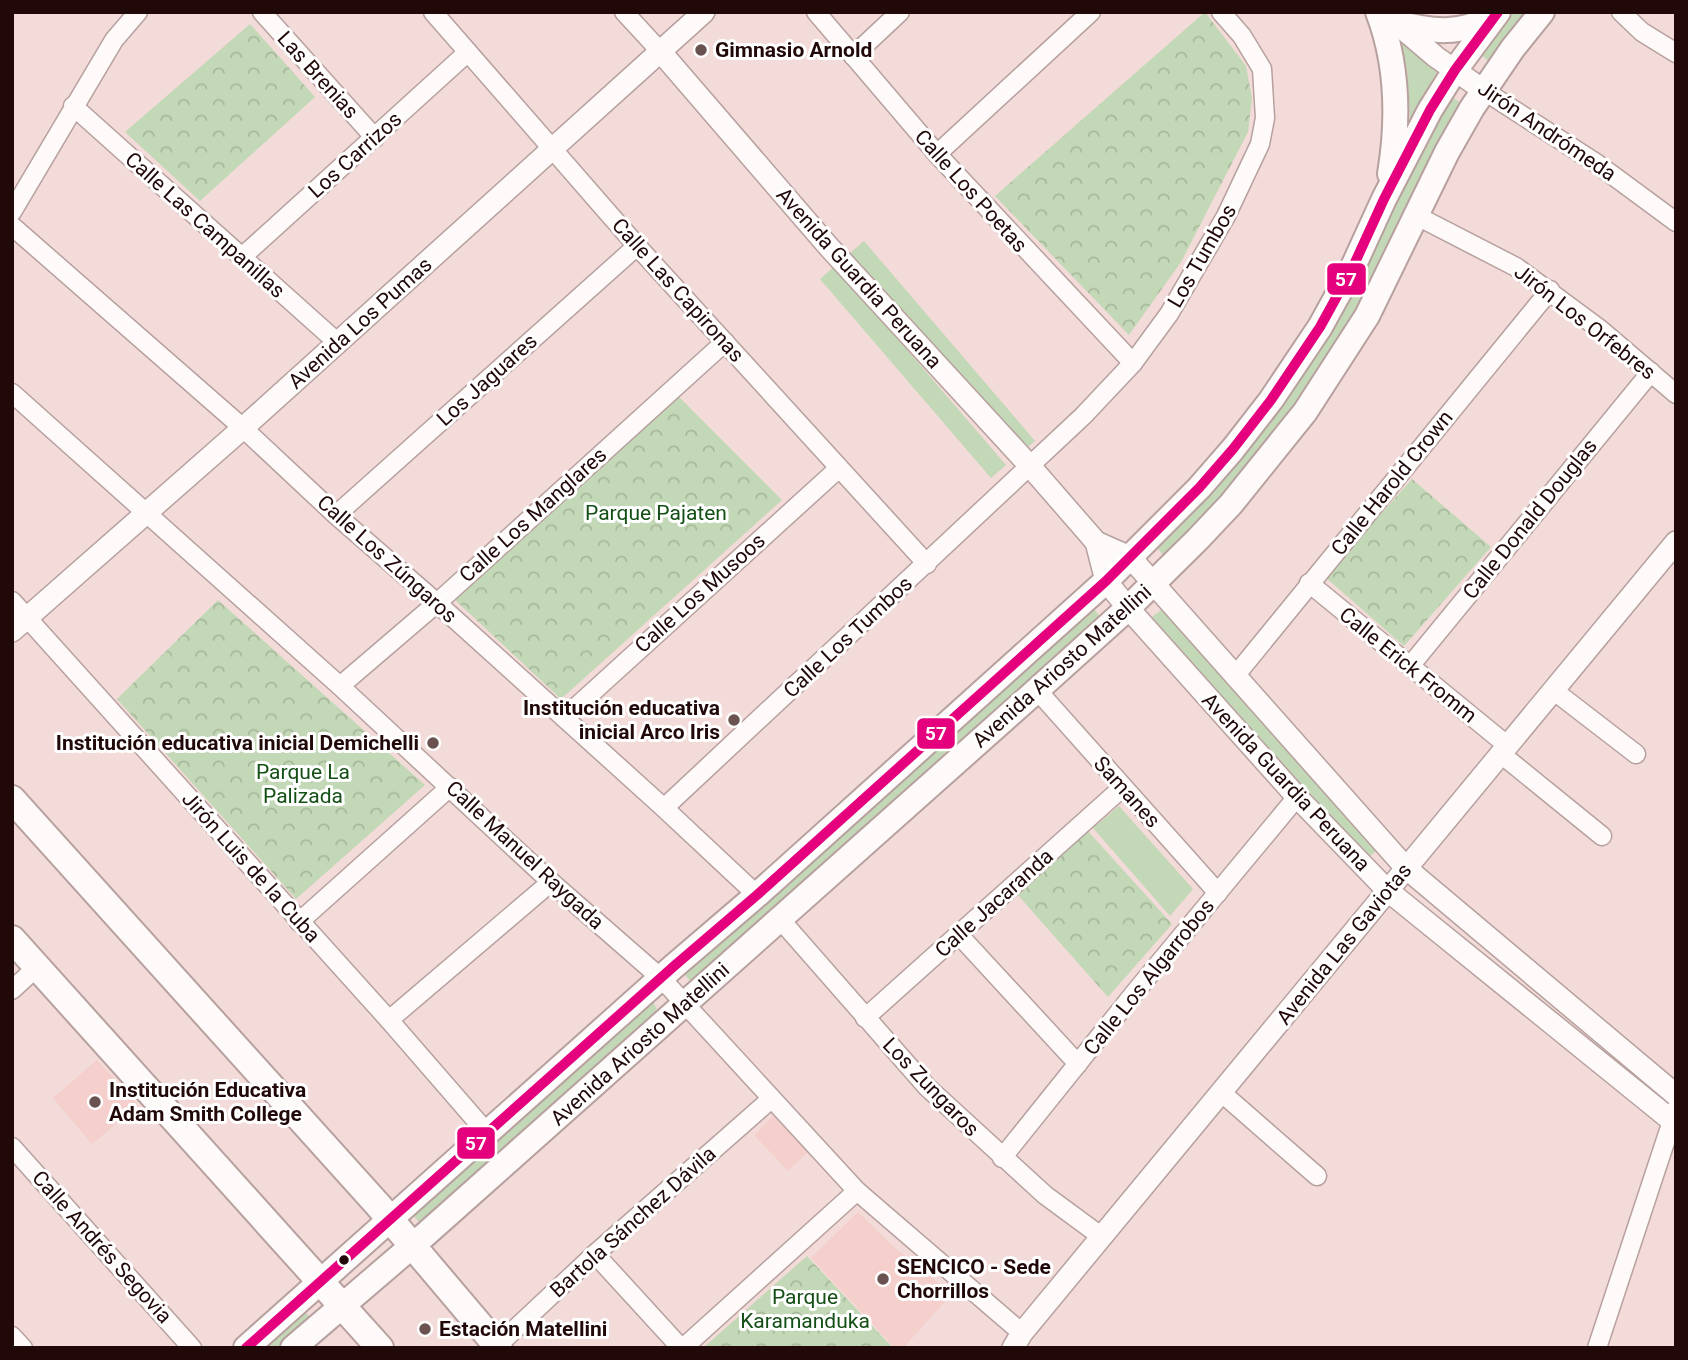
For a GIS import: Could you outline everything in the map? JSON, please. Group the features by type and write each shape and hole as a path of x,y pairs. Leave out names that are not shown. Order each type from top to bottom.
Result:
{"main road":[{"path":"1384,199 1394,148 1395,96 1387,15 1431,31 1455,30 1478,24 1498,12"},
{"name":"Avenida Ariosto Matellini","path":"246,1348 1106,581 1199,488 1271,400 1320,327 1352,269 1384,199 1430,110 1455,70 1498,12"},
{"name":"Avenida Ariosto Matellini","path":"293,1348 413,1246 1037,690 1128,608 1231,504 1305,412 1367,316 1447,152 1483,90 1542,12"},
{"path":"12,799 391,1220 498,1347"},
{"path":"12,939 380,1348"}],"street":[{"path":"12,212 114,40 138,12"},
{"name":"Las Brenias","path":"262,12 375,138"},
{"name":"Calle Las Capironas","path":"433,12 638,246 927,564"},
{"name":"Avenida Guardia Peruana","path":"624,12 828,246 1096,542 1130,557 1406,868 1676,1095"},
{"name":"Avenida Los Pumas","path":"19,624 243,428 704,12"},
{"name":"Calle Los Poetas","path":"816,12 937,154 1133,363"},
{"path":"853,56 900,12"},
{"path":"937,154 1091,12"},
{"name":"Los Tumbos","path":"1029,465 1083,416 1133,363 1187,286 1248,175 1260,144 1265,118 1262,69 1242,36 1221,12"},
{"path":"1621,12 1642,32 1676,54"},
{"name":"Jirón Andrómeda","path":"1387,15 1436,57 1596,163 1676,222"},
{"name":"Los Carrizos","path":"242,257 468,52"},
{"name":"Calle Las Campanillas","path":"74,106 338,343"},
{"name":"Jirón Los Orfebres","path":"1417,216 1516,267 1550,290 1676,394"},
{"name":"Calle Los Zúngaros","path":"12,226 243,428 757,895"},
{"name":"Los Jaguares","path":"336,514 638,246"},
{"name":"Calle Harold Crown","path":"1235,676 1550,290"},
{"name":"Calle Los Manglares","path":"340,686 437,603 724,342"},
{"name":"Calle Donald Douglas","path":"1410,666 1651,372"},
{"name":"Calle Manuel Raygada","path":"12,393 340,686 551,882 662,979 857,1191 1017,1340"},
{"name":"Calle Los Tumbos","path":"664,808 927,564 1029,465"},
{"name":"Calle Los Musoos","path":"564,718 838,469"},
{"name":"Avenida Guardia Peruana","path":"1096,542 1106,581 1128,608 1297,797 1387,890 1675,1118"},
{"name":"Avenida Las Gaviotas","path":"1017,1340 1676,542"},
{"name":"Calle Erick Fromm","path":"1309,583 1410,666 1602,835"},
{"name":"Jirón Luis de la Cuba","path":"12,601 19,624 299,922 488,1134"},
{"name":"Samanes","path":"1037,690 1218,893"},
{"path":"1553,690 1636,754"},
{"path":"299,922 450,787"},
{"name":"Calle Jacaranda","path":"865,1018 1123,787"},
{"name":"Calle Los Algarrobos","path":"1002,1158 1297,797"},
{"path":"389,1020 551,882"},
{"name":"Los Zungaros","path":"779,918 927,1087 1045,1195 1102,1237"},
{"path":"959,935 1078,1064"},
{"path":"12,990 37,967"},
{"path":"1222,1093 1318,1176"},
{"name":"Bartola Sánchez Dávila","path":"498,1347 596,1254 771,1099"},
{"path":"1597,1348 1675,1118"},
{"name":"Calle Andrés Segovia","path":"12,1147 192,1348"},
{"path":"596,1254 682,1348 857,1191"},
{"path":"12,1336 23,1348"}],"shaded area":[{"name":"Institución Educativa Adam Smith College","path":"97,1060 138,1105 92,1144 53,1098"},
{"path":"773,1116 808,1152 788,1171 754,1135"},
{"name":"SENCICO - Sede Chorrillos","path":"858,1212 894,1247 952,1294 903,1348 895,1348 811,1258"}],"green space":[{"path":"1205,12 1246,66 1252,98 1248,132 1181,262 1129,335 995,196"},
{"path":"1507,12 1532,12 1492,63 1476,52"},
{"path":"250,24 315,97 200,201 125,132"},
{"path":"1400,33 1436,69 1410,119 1407,70"},
{"path":"1448,95 1465,105 1362,308 1271,444 1167,560 1154,544 1209,488"},
{"path":"864,241 1035,441 1021,453 849,254"},
{"path":"835,266 1006,465 991,478 820,279"},
{"name":"Parque Pajaten","path":"676,394 782,500 561,699 454,599"},
{"path":"1412,479 1491,547 1404,646 1325,577"},
{"name":"Parque La Palizada","path":"218,600 425,785 296,899 117,699"},
{"path":"1090,604 1102,619 694,986 682,971"},
{"path":"1165,607 1376,851 1367,859 1152,617"},
{"path":"1119,806 1193,889 1170,916 1093,828"},
{"path":"1087,830 1172,924 1108,997 1016,893"},
{"path":"652,999 659,1014 422,1226 410,1211"},
{"name":"Parque Karamanduka","path":"807,1256 893,1348 703,1348"},
{"path":"302,1308 312,1320 280,1348 257,1348"}],"transit line":[{"name":"57","path":"246,1348 1106,581 1199,488 1271,400 1320,327 1352,269 1384,199 1430,110 1455,70 1498,12"}],"place":[{"name":"Gimnasio Arnold","path":"701,50"},
{"name":"Institución educativa inicial Arco Iris","path":"734,720"},
{"name":"Institución educativa inicial Demichelli","path":"433,743"},
{"name":"Institución Educativa Adam Smith College","path":"95,1102"},
{"name":"SENCICO - Sede Chorrillos","path":"883,1279"},
{"name":"Estación Matellini","path":"425,1329"}]}
